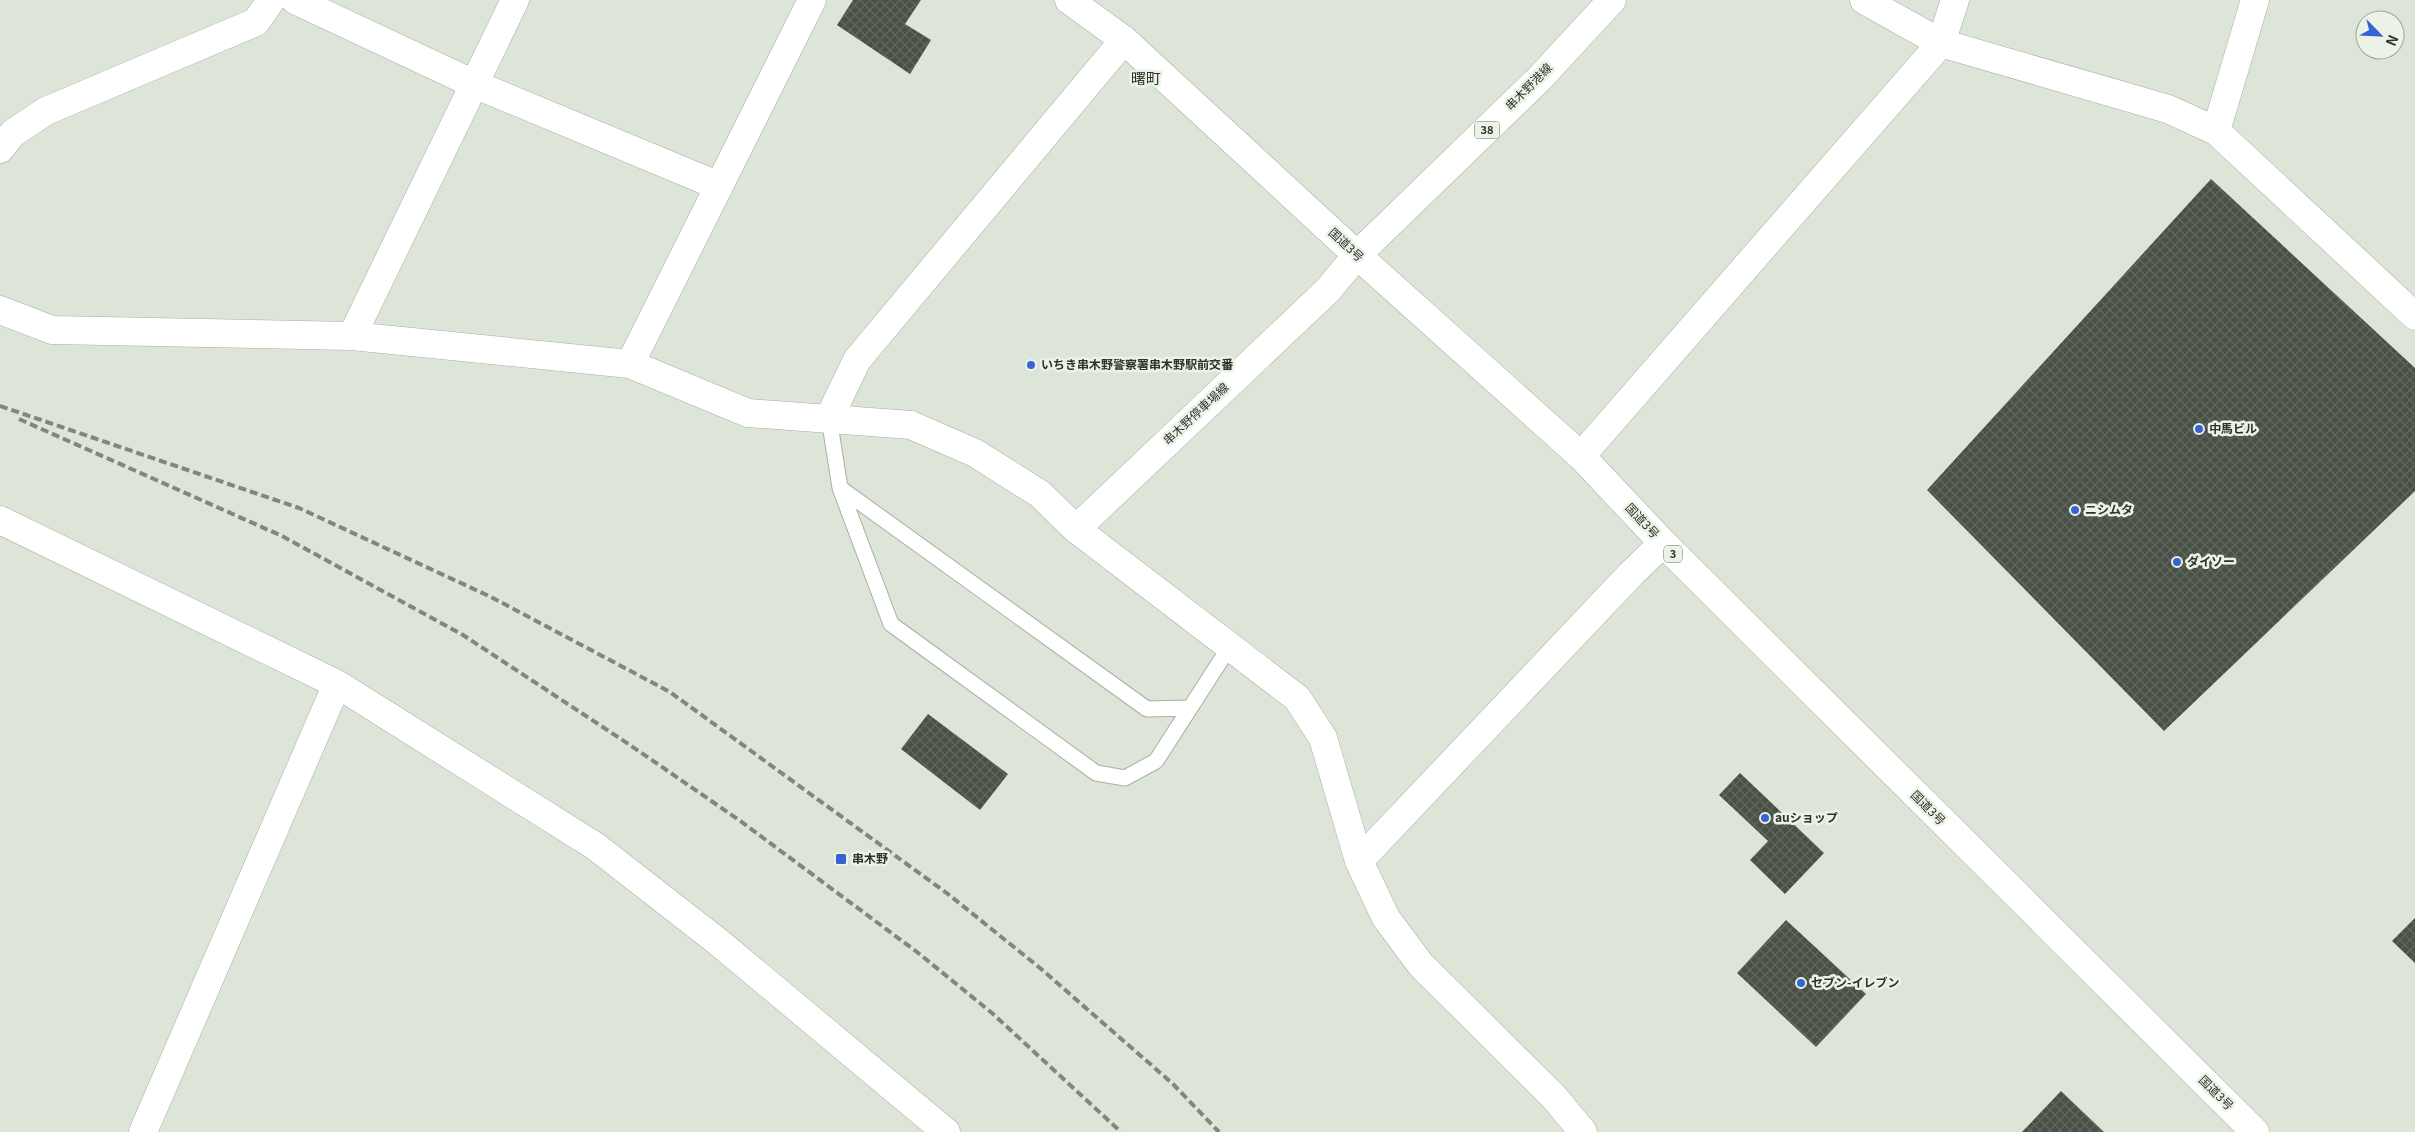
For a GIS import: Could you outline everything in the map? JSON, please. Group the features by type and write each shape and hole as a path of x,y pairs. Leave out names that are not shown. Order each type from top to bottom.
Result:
{"main road":[{"path":"0,149 13,133 46,111 256,22 271,0"},
{"path":"295,0 474,84 719,186"},
{"path":"352,336 515,0"},
{"path":"630,364 812,0"},
{"name":"国道3号","path":"1069,0 1124,40 1357,255 1581,456 1663,544 2255,1132"},
{"name":"串木野港線","path":"1357,255 1539,78 1612,0"},
{"path":"1864,0 1941,43 2168,109 2216,131 2414,313"},
{"path":"1581,456 1941,43 1955,0"},
{"path":"2216,131 2255,0"},
{"path":"829,418 857,360 1124,40"},
{"name":"串木野停車場線","path":"1076,528 1328,290 1357,255"},
{"path":"0,310 52,330 352,336 630,364 748,413 910,425 975,453 1040,494 1076,528 1298,698 1323,738 1359,861 1386,918 1421,965 1554,1097 1583,1132"},
{"path":"0,520 337,684 595,846 717,941 946,1132"},
{"path":"1359,861 1631,574 1663,544"},
{"path":"143,1132 337,684"}],"lane":[{"path":"829,418 840,488 892,624 1096,773 1124,778 1156,761 1230,646"},
{"path":"840,488 1147,710 1190,708"}],"building":[{"path":"853,0 921,0 905,24 931,40 910,74 837,25"},
{"name":"中馬ビル","path":"2211,179 2415,368 2415,491 2164,731 1927,490"},
{"path":"928,714 1008,774 980,810 901,749"},
{"name":"auショップ","path":"1740,773 1824,853 1785,894 1750,860 1768,841 1719,795"},
{"path":"2415,918 2415,963 2392,941"},
{"name":"セブン-イレブン","path":"1786,920 1866,994 1816,1047 1737,973"},
{"path":"2061,1091 2104,1132 2022,1132"}],"railway":[{"path":"0,406 299,508 491,597 670,692 948,894 1040,968 1173,1084 1219,1132"},
{"path":"19,419 282,536 463,635 630,745 739,820 917,952 992,1013 1121,1132"}],"place":[{"name":"いちき串木野警察署串木野駅前交番","path":"1031,365"},
{"name":"中馬ビル","path":"2199,429"},
{"name":"ニシムタ","path":"2075,510"},
{"name":"ダイソー","path":"2177,562"},
{"name":"auショップ","path":"1765,818"},
{"name":"串木野","path":"841,859"},
{"name":"セブン-イレブン","path":"1801,983"}],"district":[{"name":"曙町","path":"1146,79"}]}
